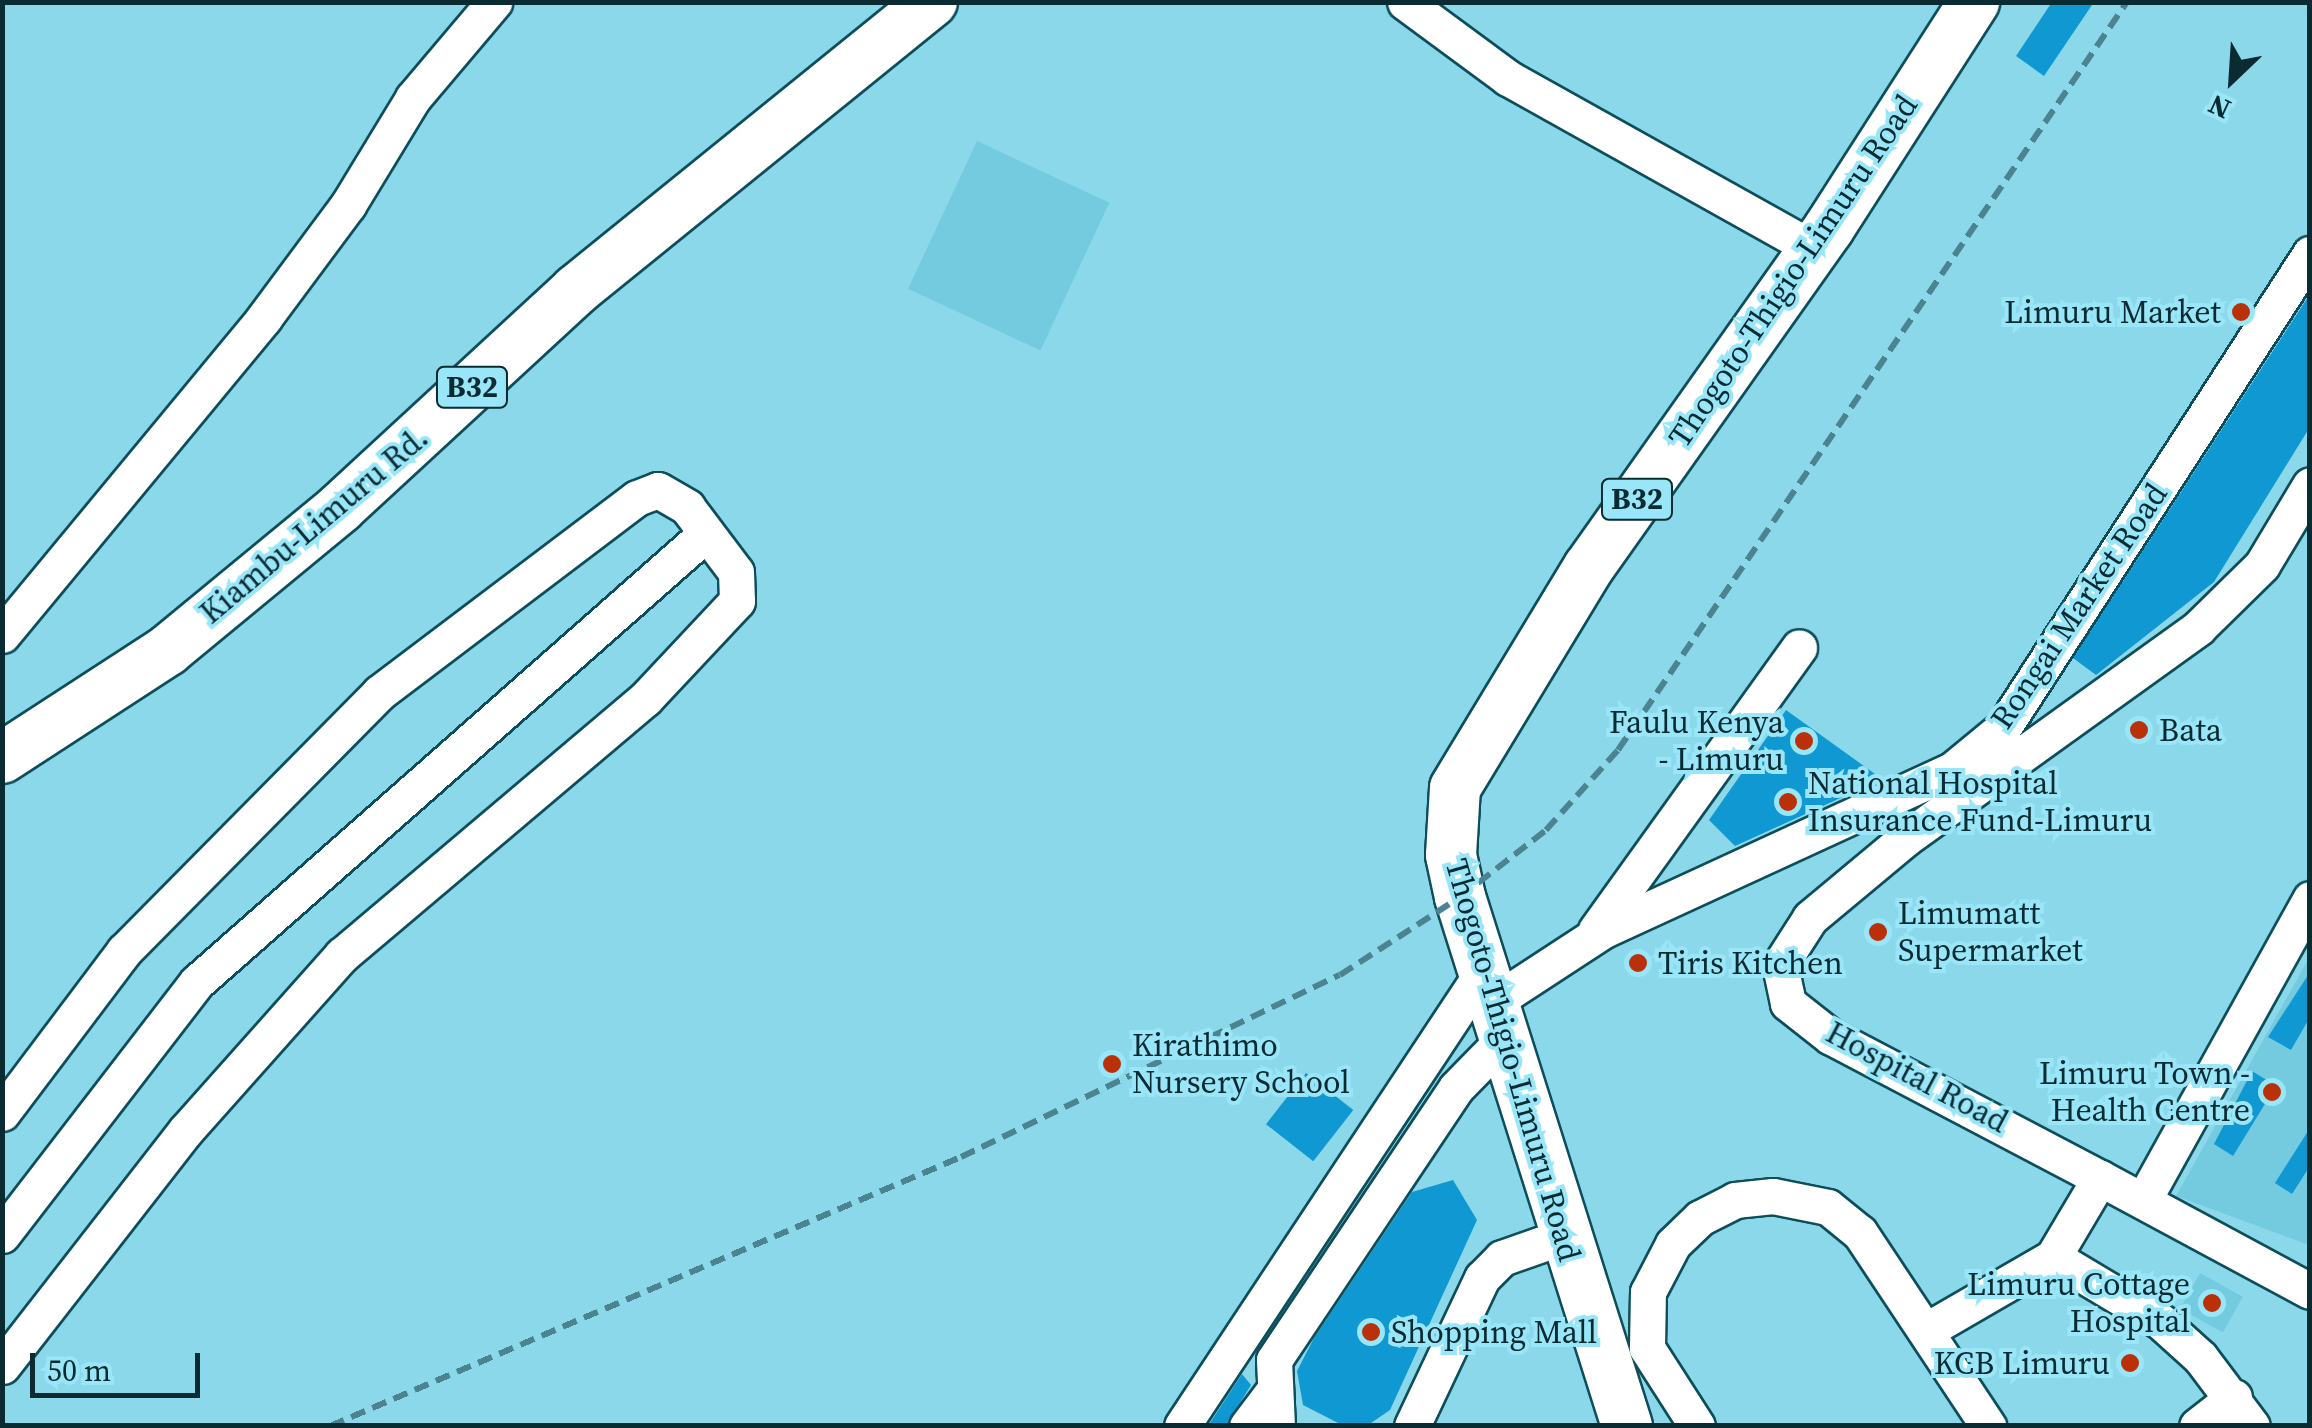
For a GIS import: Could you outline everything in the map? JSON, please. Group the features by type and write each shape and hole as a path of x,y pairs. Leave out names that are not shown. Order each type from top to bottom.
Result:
{"highway":[{"name":"Kiambu-Limuru Rd.","path":"2,758 168,650 365,486 576,290 932,2"},
{"name":"Thogoto-Thigio-Limuru Road","path":"1626,1426 1562,1237 1451,855 1454,788 1589,567 1814,249 1974,2"}],"street":[{"path":"2,635 274,304 413,98 494,2"},
{"path":"1405,2 1508,78 1814,249"},
{"name":"Rongai Market Road","path":"1992,757 2003,728 2310,254"},
{"name":"Rongai Market Road","path":"1788,1003 1778,983 1793,936 1992,757 2198,628 2262,565 2310,484"},
{"path":"2,1113 124,952 380,693 638,498 658,490 675,496 702,537 736,572 736,601 644,699 342,955 186,1130 2,1366"},
{"path":"2,1235 197,982 702,537"},
{"path":"1589,939 1800,647"},
{"name":"Rongai Market Road","path":"1494,1004 1589,939 1952,770 1992,757"},
{"path":"2144,1199 2310,899"},
{"name":"Hospital Road","path":"1788,1003 1831,1036 2144,1199 2310,1291"},
{"path":"1276,1415 1274,1360 1456,1088 1494,1004"},
{"path":"1182,1426 1494,1004"},
{"path":"1927,1330 2053,1258 2100,1178"},
{"path":"1696,1426 1647,1348 1646,1306 1673,1244 1735,1200 1800,1197 1828,1207 1860,1233 1988,1426"},
{"path":"1412,1426 1482,1278 1502,1258 1562,1237"},
{"path":"2053,1258 2160,1321 2243,1412 2197,1426"}],"shaded area":[{"path":"977,141 1109,203 1040,350 908,289"},
{"name":"Limuru Town - Health Centre","path":"2309,958 2309,1245 2176,1196"},
{"name":"Limuru Cottage Hospital","path":"2200,1273 2243,1297 2223,1333 2180,1309"}],"building":[{"path":"2052,2 2094,2 2044,76 2016,56"},
{"path":"2310,294 2310,427 2214,582 2096,675 2073,658"},
{"path":"1786,710 1882,779 1735,846 1709,820"},
{"path":"2310,972 2310,1017 2291,1050 2268,1037"},
{"path":"2252,1071 2276,1086 2233,1156 2214,1144"},
{"path":"1306,1073 1353,1110 1313,1161 1266,1124"},
{"path":"2310,1128 2310,1166 2292,1194 2275,1183"},
{"name":"Shopping Mall","path":"1453,1180 1477,1220 1390,1410 1371,1423 1344,1426 1303,1405 1297,1371 1314,1338 1412,1192"},
{"path":"1242,1374 1251,1385 1226,1426 1208,1426"}],"railway":[{"path":"330,1426 961,1157 1340,975 1460,897 1546,830 1618,750 2127,2"}],"place":[{"name":"Limuru Market","path":"2241,312"},
{"name":"Bata","path":"2139,730"},
{"name":"Faulu Kenya - Limuru","path":"1804,741"},
{"name":"National Hospital Insurance Fund-Limuru","path":"1788,802"},
{"name":"Limumatt Supermarket","path":"1878,932"},
{"name":"Tiris Kitchen","path":"1638,963"},
{"name":"Kirathimo Nursery School","path":"1112,1064"},
{"name":"Limuru Town - Health Centre","path":"2272,1092"},
{"name":"Limuru Cottage Hospital","path":"2212,1303"},
{"name":"Shopping Mall","path":"1371,1332"},
{"name":"KCB Limuru","path":"2130,1363"}]}
